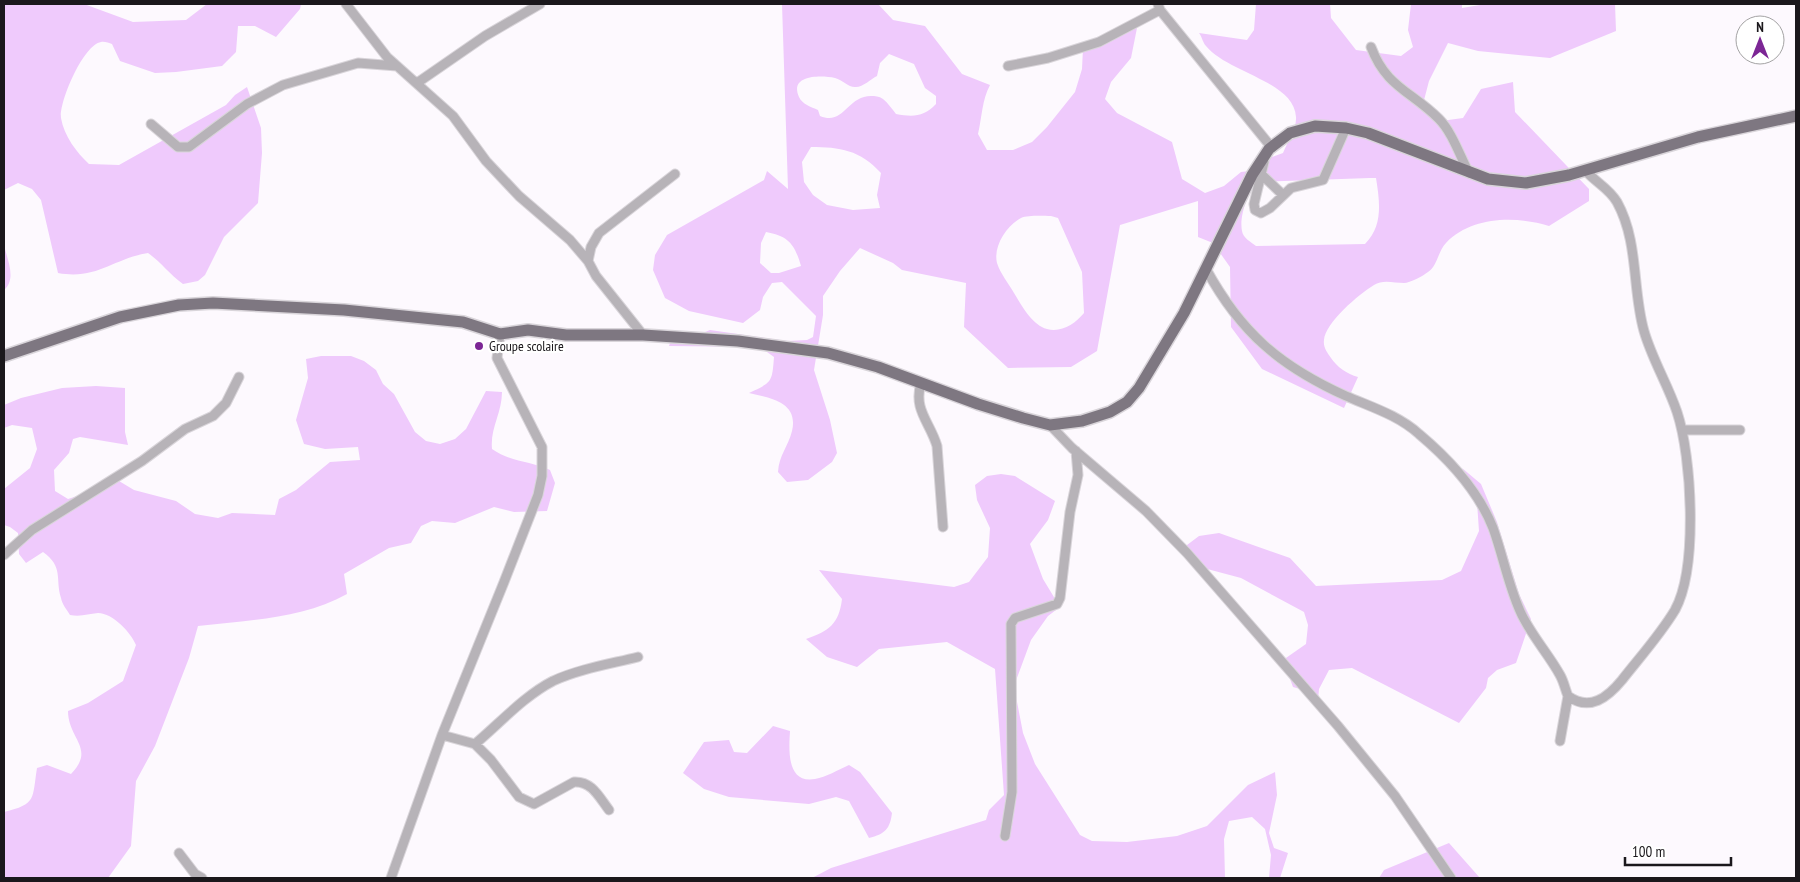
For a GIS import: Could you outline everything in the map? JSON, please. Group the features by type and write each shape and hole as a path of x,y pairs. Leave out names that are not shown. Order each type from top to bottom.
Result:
{"main road":[{"path":"4,356 80,329 149,310 213,303 429,318 463,322 500,334 528,330 566,335 642,335 738,341 828,353 921,383 978,404 1050,425 1095,417 1110,412 1127,402 1143,383 1184,313 1252,175 1270,148 1290,133 1302,128 1329,125 1368,133 1469,173 1505,183 1526,183 1549,180 1698,136 1796,116"}],"street":[{"path":"346,4 387,57 453,116 486,161 519,196 570,240 588,261 596,276 642,335"},
{"path":"417,83 485,36 540,4"},
{"path":"1008,66 1048,58 1099,42 1159,7 1270,148 1260,173 1254,204 1257,212 1265,212 1283,195 1301,184 1323,180 1346,128"},
{"path":"1370,47 1384,74 1399,88 1423,104 1441,121 1469,173"},
{"path":"151,124 178,147 189,147 247,104 283,85 358,62 400,67"},
{"path":"1568,696 1583,703 1603,699 1648,648 1675,609 1686,570 1689,544 1689,487 1682,430 1669,391 1644,331 1632,251 1623,216 1611,193 1585,170"},
{"path":"1260,173 1283,195"},
{"path":"588,261 590,247 599,232 675,174"},
{"path":"1206,269 1242,324 1282,361 1307,378 1402,420 1419,433 1468,482 1493,528 1520,612 1543,652 1560,674 1568,696 1560,741"},
{"path":"391,878 442,735 538,495 542,476 542,448 497,358 500,334"},
{"path":"4,555 32,530 142,461 185,429 213,416 226,403 239,377"},
{"path":"921,383 917,396 920,410 934,435 937,446 943,527"},
{"path":"1050,425 1076,451 1146,511 1187,553 1338,726 1395,796 1451,878"},
{"path":"1682,430 1740,430"},
{"path":"1005,836 1012,792 1011,624 1015,618 1057,604 1060,598 1070,512 1078,475 1076,451"},
{"path":"475,744 529,696 553,681 591,668 638,657"},
{"path":"442,735 475,744 491,760 519,797 525,802 534,804 574,782 581,782 589,783 610,810"},
{"path":"179,853 195,874 202,878"}],"shaded area":[{"path":"4,4 84,4 133,22 186,20 207,4 301,4 300,9 276,37 255,26 238,26 236,52 222,66 155,73 120,61 112,44 101,42 94,45 87,53 68,88 61,110 61,118 72,144 89,164 119,165 226,105 235,95 247,87 261,128 262,153 258,203 224,237 205,275 198,281 183,284 148,253 83,274 58,273 41,200 32,189 18,183 4,190"},
{"path":"782,4 878,4 893,20 925,26 962,74 990,85 984,103 978,134 987,150 1013,150 1032,142 1047,127 1075,92 1082,69 1083,48 1137,28 1131,58 1111,82 1105,99 1117,113 1172,142 1182,179 1205,193 1224,186 1241,172 1257,170 1269,158 1283,153 1295,126 1296,117 1292,105 1284,95 1272,86 1216,55 1205,45 1199,33 1247,40 1254,30 1256,4 1330,4 1331,18 1356,50 1401,56 1413,47 1408,30 1411,4 1462,4 1462,8 1486,4 1615,4 1616,31 1550,58 1478,51 1448,43 1429,81 1423,104 1441,121 1463,118 1481,89 1513,82 1515,112 1589,189 1589,201 1549,226 1509,220 1481,223 1468,228 1446,243 1431,270 1407,283 1377,283 1352,302 1330,326 1324,340 1326,349 1336,364 1346,372 1358,377 1344,408 1262,369 1231,327 1230,267 1213,243 1198,237 1198,201 1120,225 1097,351 1071,367 1008,368 964,327 966,283 902,270 893,263 860,248 840,271 823,296 823,315 814,370 830,420 837,453 832,462 808,480 787,482 778,472 780,461 792,431 793,421 791,414 781,403 749,393 769,381 774,357 760,347 669,346 671,340 690,338 710,330 787,341 807,340 813,337 816,316 782,282 772,283 763,297 760,310 743,323 689,311 665,298 653,270 655,255 667,235 764,180 767,171 788,189","holes":["889,54 914,64 925,88 936,96 936,104 923,114 913,116 902,115 896,114 887,102 877,96 863,97 840,114 828,118 820,116 818,110 804,103 799,97 798,84 808,78 835,78 853,87 859,87 877,76 880,63","811,147 840,149 865,159 881,173 877,195 880,208 853,210 827,205 813,195 804,182 802,162","1376,178 1379,214 1375,230 1365,244 1256,246 1244,236 1241,225 1245,205 1250,192 1257,182","1031,216 1058,218 1082,272 1084,313 1072,324 1062,329 1047,329 1032,319 1020,304 1002,275 997,263 996,257 999,244 1010,226 1021,218","766,232 786,239 796,252 801,266 779,273 771,273 760,263 761,243"]},
{"path":"4,245 11,275 8,285 4,290"},
{"path":"321,356 351,356 364,361 376,370 383,384 394,394 415,432 426,441 440,444 455,439 466,429 486,391 502,392 493,434 492,449 513,459 550,470 555,483 547,511 514,512 494,507 455,523 432,521 421,526 411,543 389,548 344,574 347,594 330,602 293,614 198,626 189,658 155,746 136,781 131,846 108,878 4,878 4,812 22,806 31,799 37,768 47,765 71,774 78,765 81,750 69,721 68,711 88,703 123,681 136,645 126,630 110,616 98,613 81,616 70,615 63,605 59,591 58,574 50,558 43,552 26,563 19,554 18,533 4,525 4,489 30,468 37,449 32,428 12,425 4,428 4,405 21,398 62,388 96,386 125,388 125,432 128,445 80,437 73,439 69,453 54,470 55,491 68,499 89,492 107,478 114,478 134,490 176,501 195,514 218,518 232,513 275,515 279,499 296,490 330,462 360,460 358,447 325,449 304,444 296,420 308,378 306,359"},
{"path":"1462,468 1481,484 1497,522 1519,594 1531,619 1516,663 1497,670 1488,678 1486,688 1459,723 1352,668 1329,670 1319,689 1318,701 1300,689 1293,687 1283,660 1306,644 1308,625 1304,612 1241,578 1196,566 1183,548 1199,536 1219,533 1290,558 1316,586 1442,580 1461,571 1479,531 1476,488"},
{"path":"1001,474 1015,476 1055,501 1048,520 1030,544 1043,579 1060,607 1048,616 1031,640 1014,686 1023,733 1035,764 1080,835 1092,841 1127,842 1177,836 1207,826 1248,785 1275,772 1277,795 1269,833 1274,848 1288,853 1280,878 1269,878 1271,855 1265,829 1252,817 1229,821 1224,839 1225,878 812,878 831,868 986,820 989,810 1004,795 995,669 947,642 879,649 857,667 827,657 806,639 821,633 832,625 841,608 842,599 819,570 954,587 969,582 988,557 990,528 977,500 975,485 987,476"},
{"path":"773,726 790,731 791,764 799,776 806,779 815,779 849,765 860,772 892,813 886,830 879,835 869,838 849,801 836,797 809,804 729,797 704,789 683,773 704,742 729,740 734,752 747,753"},
{"path":"1449,843 1480,878 1379,878 1384,870"}],"place":[{"name":"Groupe scolaire","path":"479,346"}]}
